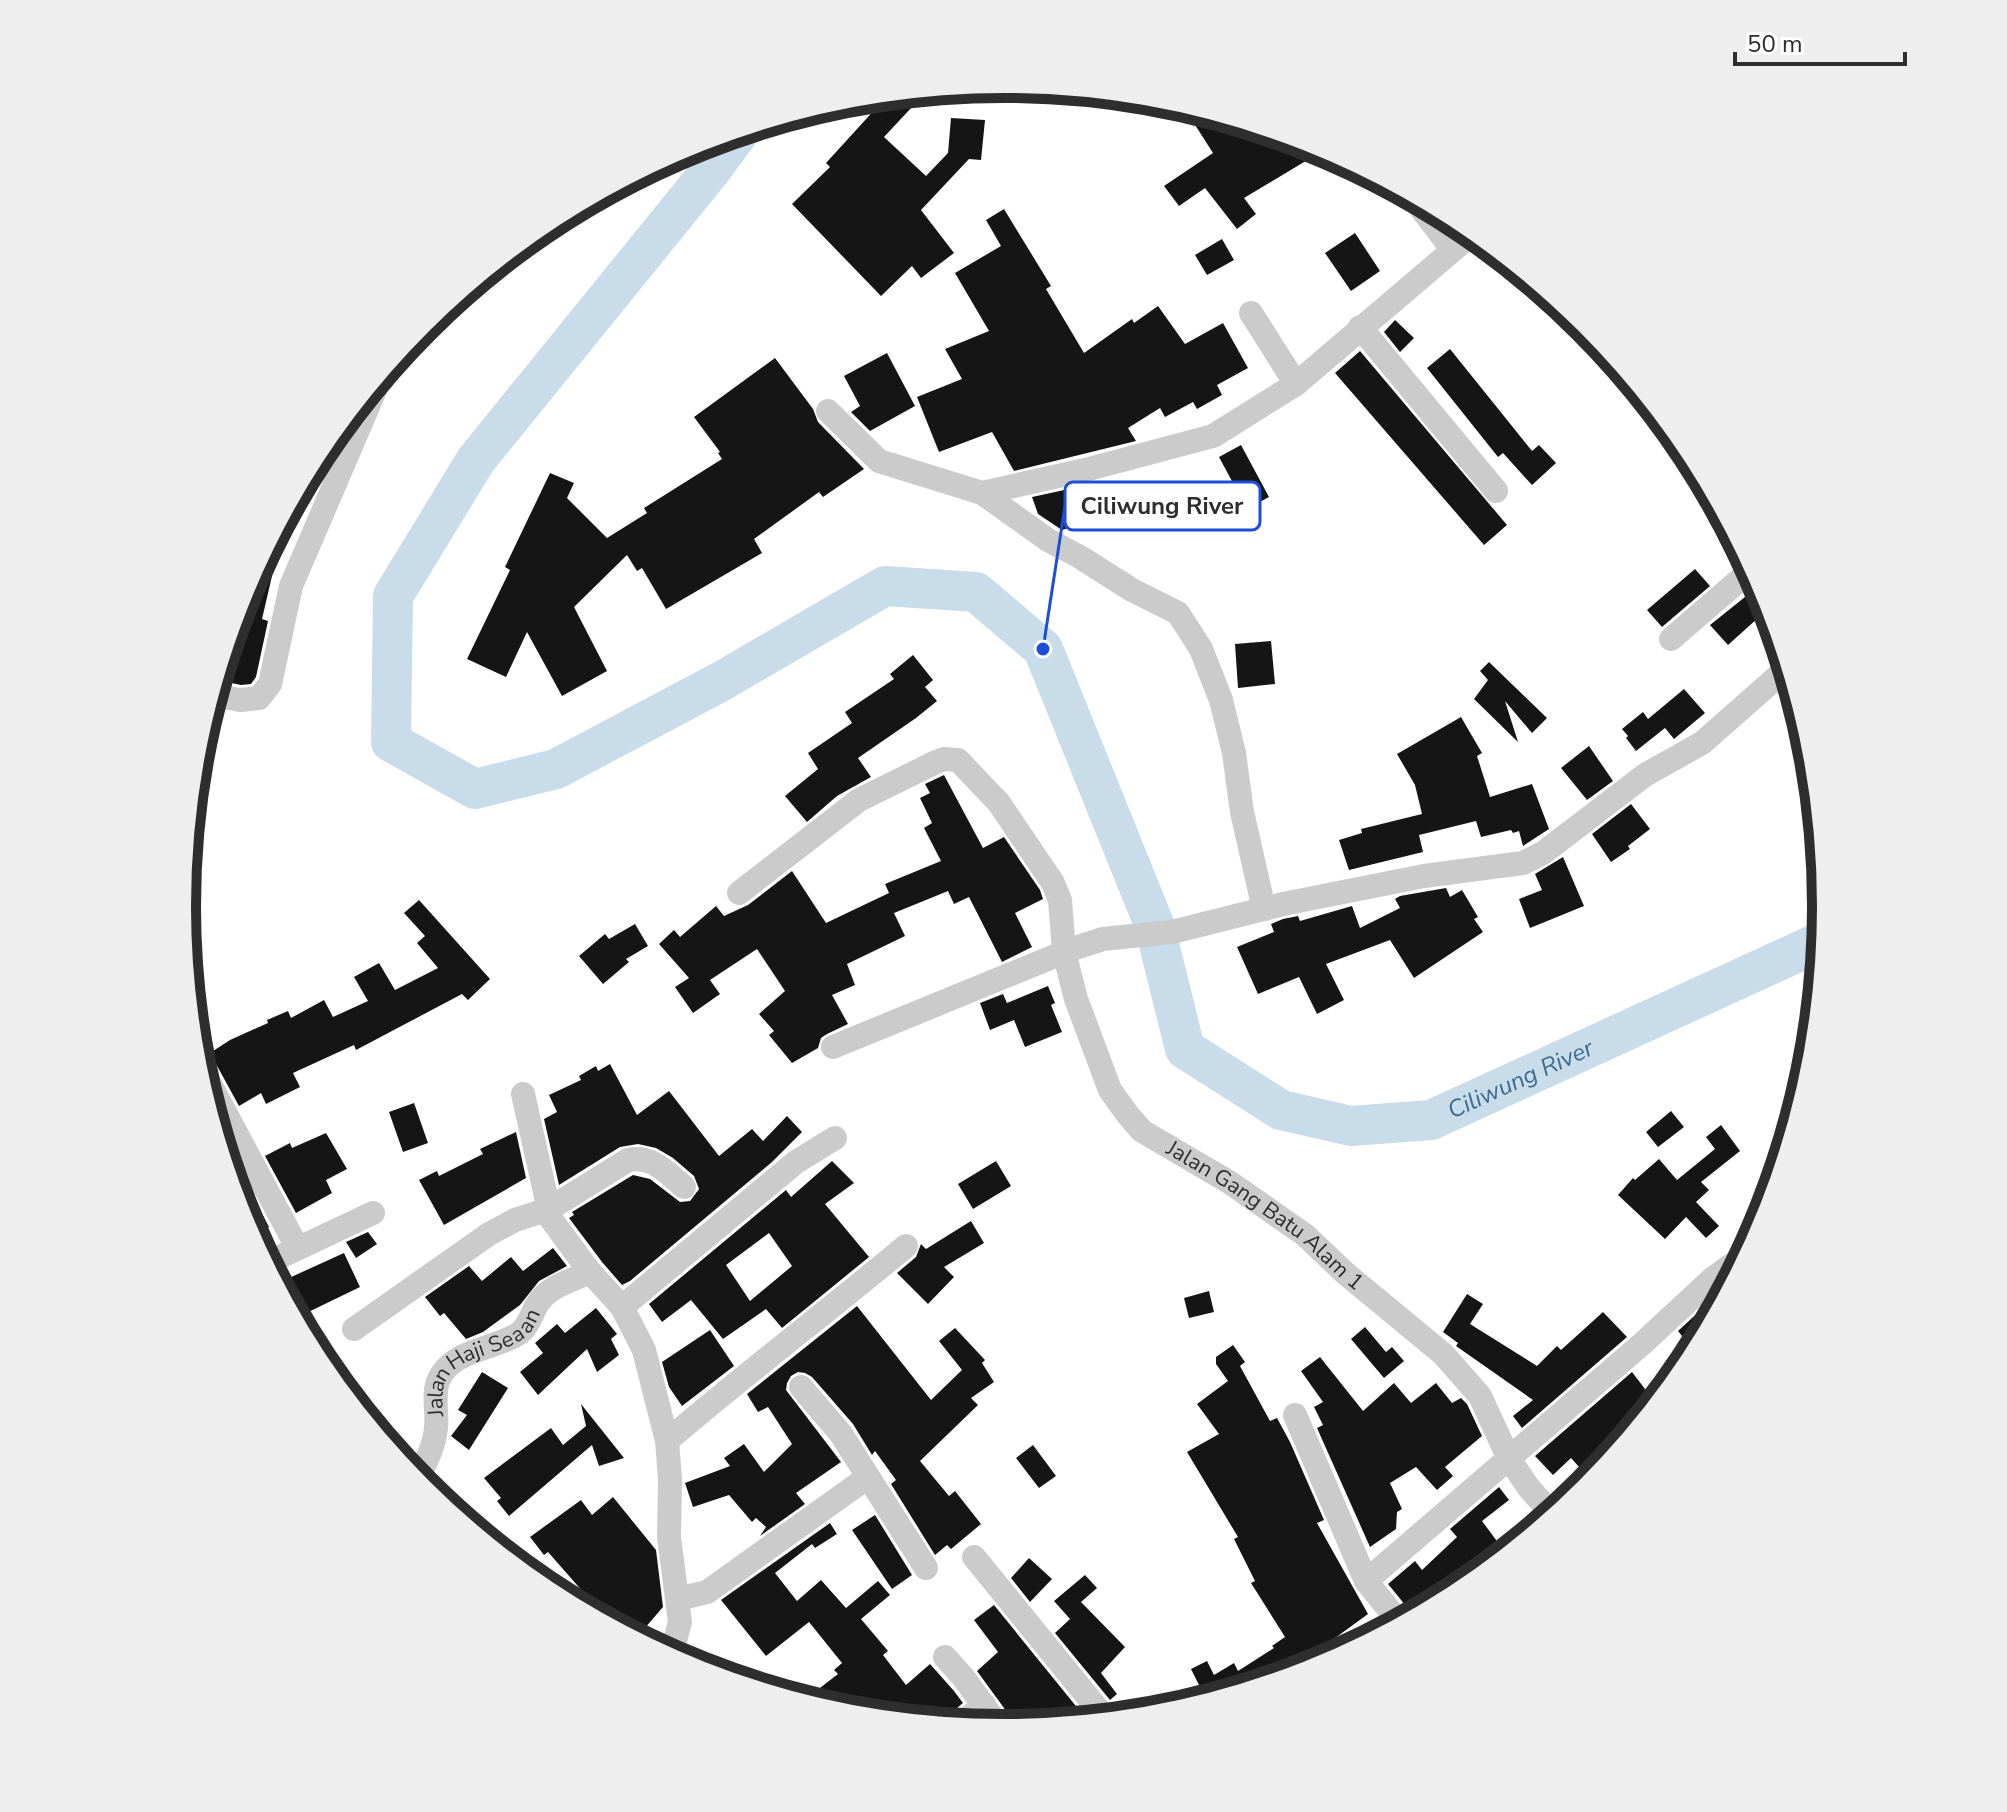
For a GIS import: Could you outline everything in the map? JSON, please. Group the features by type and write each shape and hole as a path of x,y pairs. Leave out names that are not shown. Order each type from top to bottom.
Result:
{"street":[{"path":"1430,220 1452,249"},
{"path":"982,493 1213,436 1296,384 1462,241"},
{"path":"1251,313 1296,384"},
{"path":"1360,327 1496,491"},
{"path":"223,697 240,700 259,698 270,684 291,586 365,410"},
{"path":"828,411 879,461 982,493 1048,540 1132,590 1178,613 1201,649 1221,700 1264,909"},
{"path":"1671,639 1741,578"},
{"path":"833,1047 1064,952 1103,939 1172,932 1264,909 1424,876 1523,863 1543,853 1645,775 1702,743 1778,676"},
{"name":"Jalan Gang Batu Alam 1","path":"739,893 859,800 936,762 952,758 958,760 994,797 1053,883 1060,900 1064,952 1076,999 1110,1090 1128,1115 1142,1131 1229,1182 1305,1235 1345,1273 1428,1340 1480,1396 1509,1459 1544,1505"},
{"path":"523,1094 551,1219 590,1272 622,1307 644,1350 667,1441 669,1537 680,1622 674,1643"},
{"path":"221,1107 297,1247"},
{"path":"622,1307 796,1162 835,1138"},
{"path":"354,1329 489,1234 515,1220 549,1209 628,1160 641,1157 653,1162 684,1187"},
{"path":"277,1258 373,1213"},
{"path":"667,1441 735,1382 822,1317 906,1246"},
{"path":"1366,1581 1724,1270"},
{"name":"Jalan Haji Seaan","path":"423,1468 436,1429 436,1384 442,1372 472,1352 517,1335 526,1328 538,1303 552,1290 590,1272"},
{"path":"801,1387 841,1434 926,1568"},
{"path":"1295,1415 1366,1581 1392,1614"},
{"path":"678,1599 707,1592 868,1477"},
{"path":"974,1557 1097,1708"},
{"path":"945,1657 990,1713"},
{"path":"974,1713 984,1705"}],"building":[{"path":"915,103 884,137 926,176 948,153 951,118 985,120 981,160 969,159 921,210 954,253 921,278 912,266 881,296 792,204 830,167 826,163 875,109"},
{"path":"1193,121 1263,141 1310,159 1244,198 1256,214 1237,229 1205,188 1179,206 1164,186 1213,153"},
{"path":"1004,209 1051,286 1046,289 1084,353 1132,319 1134,323 1158,306 1185,344 1223,323 1248,368 1217,385 1222,395 1197,409 1193,402 1165,417 1160,408 1128,428 1136,441 1014,471 992,432 939,452 917,397 962,379 945,349 989,331 955,273 1001,246 986,220"},
{"path":"1355,233 1380,271 1351,291 1325,253"},
{"path":"1222,239 1234,260 1207,275 1195,255"},
{"path":"1395,320 1414,338 1400,352 1384,332"},
{"path":"1450,349 1532,451 1539,445 1556,463 1532,485 1503,453 1498,457 1427,368"},
{"path":"1360,351 1507,525 1484,545 1335,373"},
{"path":"887,353 915,406 870,431 851,412 860,406 844,376"},
{"path":"775,358 813,409 818,422 864,469 823,497 819,492 754,539 762,553 666,609 642,568 637,571 627,555 574,607 607,671 562,696 527,632 506,677 467,659 510,570 505,567 550,473 574,483 567,498 607,538 647,513 644,508 722,459 694,417"},
{"path":"1241,445 1269,497 1247,509 1219,457"},
{"path":"1092,484 1103,517 1062,530 1038,514 1032,497"},
{"path":"278,552 262,619 268,621 256,677 251,684 227,682 238,646"},
{"path":"1695,569 1710,586 1662,627 1647,610"},
{"path":"1749,594 1758,618 1728,645 1710,625"},
{"path":"1271,641 1275,684 1238,688 1235,644"},
{"path":"913,655 933,680 925,687 937,701 858,758 871,777 837,796 807,822 785,796 818,769 808,753 852,723 845,712 894,679 890,674"},
{"path":"1489,662 1547,718 1532,733 1505,701 1518,742 1474,699 1488,680 1480,671"},
{"path":"1684,689 1705,713 1674,739 1665,728 1636,751 1622,729 1643,712 1648,719"},
{"path":"1461,717 1482,753 1477,756 1490,797 1532,784 1549,829 1523,846 1519,831 1481,837 1476,821 1419,835 1423,852 1349,870 1339,840 1362,833 1361,829 1422,814 1415,785 1397,754"},
{"path":"1589,746 1613,781 1587,800 1561,768"},
{"path":"944,775 983,848 1004,837 1040,890 1043,899 1015,913 1032,947 1002,962 969,897 954,904 948,891 894,913 905,936 847,964 855,985 832,995 848,1024 821,1038 818,1048 792,1063 769,1035 774,1031 759,1014 785,991 757,949 710,980 720,994 693,1013 675,987 689,978 659,944 674,930 680,937 716,906 724,916 748,905 792,871 826,923 889,893 885,884 941,861 924,828 932,823 920,798 930,793 925,784"},
{"path":"1631,804 1650,829 1611,862 1592,834"},
{"path":"1563,857 1584,906 1530,928 1519,899 1542,890 1535,874"},
{"path":"1446,888 1450,897 1462,890 1483,932 1414,978 1390,940 1326,964 1344,1000 1317,1014 1299,977 1258,994 1237,947 1274,932 1271,924 1283,919 1298,916 1300,921 1352,906 1360,928 1400,908 1395,899 1400,896"},
{"path":"419,900 490,979 468,1000 462,994 356,1050 354,1045 293,1073 300,1087 266,1104 261,1093 239,1106 210,1053 288,1011 291,1018 324,1000 333,1017 368,1001 354,977 379,963 395,990 438,968 417,943 425,936 404,913"},
{"path":"635,924 648,946 626,959 629,962 603,984 579,956 605,934 609,939"},
{"path":"1048,986 1055,1003 1051,1005 1062,1032 1025,1047 1014,1020 990,1030 980,1003 1003,994 1007,1003"},
{"path":"610,1064 637,1115 669,1091 719,1156 752,1129 763,1141 787,1116 802,1132 772,1162 622,1285 569,1218 574,1215 572,1212 633,1175 650,1179 680,1202 690,1201 699,1189 694,1176 673,1158 656,1148 638,1144 620,1147 559,1185 544,1119 557,1112 549,1095 581,1080 579,1076 596,1066 598,1071"},
{"path":"414,1103 428,1143 403,1152 389,1112"},
{"path":"1671,1111 1684,1127 1658,1147 1646,1132"},
{"path":"1721,1125 1740,1151 1701,1182 1709,1190 1696,1202 1719,1226 1706,1238 1686,1217 1665,1239 1618,1195 1633,1178 1635,1180 1659,1159 1677,1180 1715,1149 1706,1137"},
{"path":"516,1132 526,1178 444,1225 419,1180 437,1171 439,1176 483,1154 480,1149"},
{"path":"326,1133 347,1169 326,1180 332,1193 296,1213 265,1156 290,1143 292,1148"},
{"path":"832,1161 854,1183 825,1204 869,1257 782,1328 766,1309 723,1339 691,1300 662,1322 649,1304 786,1190 791,1197","holes":["769,1233 792,1266 750,1301 726,1265"]},
{"path":"996,1161 1011,1186 973,1209 958,1184"},
{"path":"240,1172 269,1227 264,1230"},
{"path":"971,1221 984,1243 944,1267 954,1277 928,1304 897,1273 916,1257 921,1244 926,1249"},
{"path":"368,1232 377,1244 356,1258 346,1242"},
{"path":"553,1248 567,1266 539,1281 520,1305 483,1332 466,1339 444,1313 440,1316 425,1297 469,1266 482,1281 511,1257 523,1271"},
{"path":"344,1253 360,1287 306,1313 287,1279"},
{"path":"1209,1291 1214,1312 1189,1318 1184,1298"},
{"path":"1467,1294 1483,1304 1470,1324 1537,1366 1557,1346 1561,1350 1603,1312 1627,1337 1522,1428 1513,1416 1533,1400 1456,1346 1458,1343 1443,1332"},
{"path":"857,1306 931,1400 962,1370 939,1341 955,1328 985,1360 982,1363 994,1382 971,1398 978,1405 920,1461 949,1496 955,1491 981,1524 951,1549 947,1545 935,1555 891,1484 896,1480 875,1451 872,1455 853,1424 805,1373 798,1372 791,1376 786,1390 841,1462 796,1493 805,1504 760,1536 766,1527 756,1518 752,1522 729,1495 693,1507 685,1483 730,1466 724,1458 744,1444 764,1472 792,1444 768,1407 758,1412 747,1394"},
{"path":"1704,1307 1685,1339 1678,1331"},
{"path":"596,1308 617,1334 611,1339 619,1355 597,1372 587,1349 538,1395 520,1372 543,1353 535,1343 557,1324 565,1333"},
{"path":"1365,1327 1386,1352 1392,1347 1404,1361 1384,1378 1351,1339"},
{"path":"710,1330 734,1366 682,1406 669,1387 662,1362"},
{"path":"1233,1345 1245,1362 1240,1366 1270,1421 1277,1418 1290,1442 1324,1520 1317,1523 1368,1614 1320,1649 1263,1671 1201,1689 1191,1669 1207,1661 1214,1675 1234,1663 1238,1671 1274,1648 1272,1646 1285,1637 1251,1583 1255,1581 1234,1539 1238,1537 1187,1452 1219,1434 1197,1404 1228,1381 1216,1364 1216,1357"},
{"path":"1320,1357 1363,1411 1394,1383 1411,1403 1436,1383 1452,1403 1461,1398 1467,1404 1482,1436 1445,1467 1453,1476 1437,1490 1416,1467 1390,1483 1402,1509 1397,1512 1396,1529 1370,1547 1317,1428 1323,1425 1314,1407 1323,1402 1301,1371"},
{"path":"482,1372 508,1388 469,1450 451,1436 467,1415 458,1410"},
{"path":"1632,1372 1648,1393 1611,1439 1580,1468 1571,1458 1553,1475 1535,1456"},
{"path":"581,1404 624,1458 599,1466 592,1445 509,1516 497,1501 501,1498 484,1478 551,1428 563,1445 586,1426"},
{"path":"1033,1445 1056,1476 1039,1488 1016,1458"},
{"path":"1499,1487 1509,1500 1482,1521 1499,1544 1452,1578 1424,1596 1421,1593 1406,1606 1388,1584 1415,1561 1422,1570 1457,1537 1450,1529"},
{"path":"613,1497 656,1550 663,1607 643,1630 582,1595 584,1593 548,1552 544,1555 530,1537 581,1500 592,1515"},
{"path":"875,1515 912,1575 892,1589 852,1530"},
{"path":"830,1523 837,1534 815,1548 812,1544 775,1573 797,1601 821,1580 846,1608 878,1581 890,1595 861,1619 888,1651 883,1655 906,1685 930,1664 963,1703 951,1712 898,1707 816,1691 838,1674 834,1670 842,1663 809,1622 766,1656 721,1600"},
{"path":"1029,1558 1052,1579 1030,1602 1011,1578"},
{"path":"1085,1575 1097,1588 1081,1602 1125,1647 1101,1673 1117,1694 1110,1700 1055,1633 1070,1619 1054,1601"},
{"path":"994,1605 1079,1710 1008,1714 977,1671 998,1652 974,1620"}],"waterway":[{"name":"Ciliwung River","path":"728,147 476,460 393,596 391,742 475,789 556,769 720,682 885,586 976,592 1043,649 1154,924 1185,1049 1281,1110 1351,1126 1431,1120 1810,946"}],"place":[{"name":"Ciliwung River","path":"1043,649"}]}
